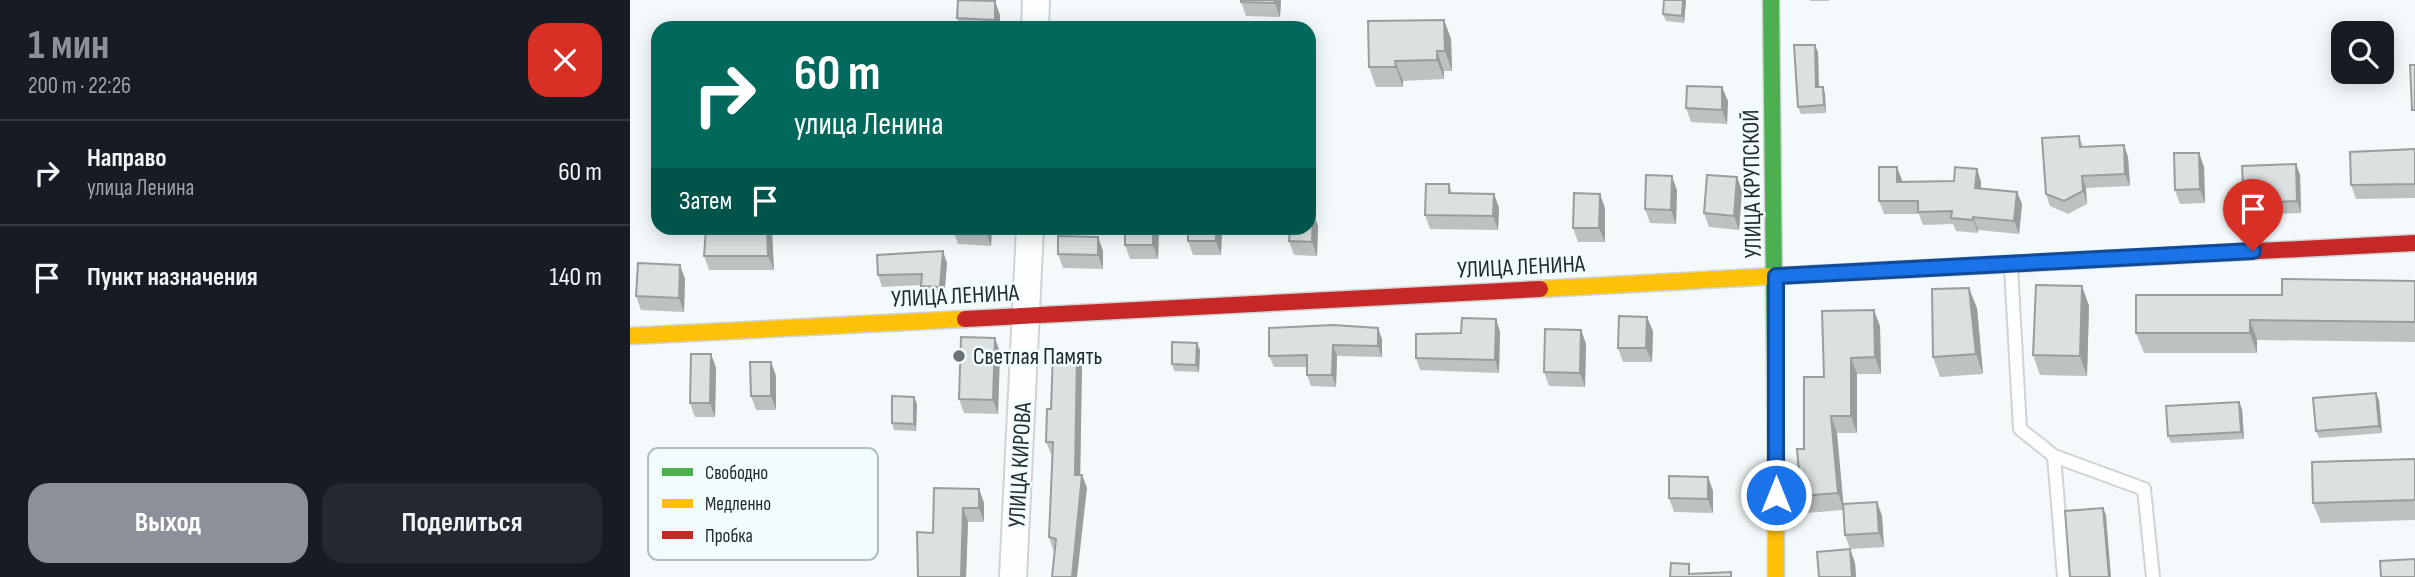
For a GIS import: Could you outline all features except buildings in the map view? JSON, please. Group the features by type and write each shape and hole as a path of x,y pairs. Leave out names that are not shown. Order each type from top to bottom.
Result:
{"street":[{"path":"1035,21 1036,0"},
{"name":"УЛИЦА КРУПСКОЙ","path":"1771,0 1776,276 1776,577"},
{"name":"УЛИЦА КИРОВА","path":"1013,577 1030,235"},
{"name":"УЛИЦА ЛЕНИНА","path":"630,336 2415,243"}],"lane":[{"path":"2011,263 2020,429 2054,456 2144,489 2153,577"},
{"path":"2054,456 2064,577"}],"traffic: fast":[{"path":"1771,0 1776,475"}],"traffic: slow":[{"path":"1540,289 1814,274"},
{"path":"630,336 965,319"},
{"path":"1776,475 1776,577"}],"traffic: jam":[{"path":"1814,274 2415,243"},
{"path":"965,319 1540,289"}],"place":[{"name":"Светлая Память","path":"959,356"}],"route":[{"path":"1776,495 1776,276 2253,251"}]}
